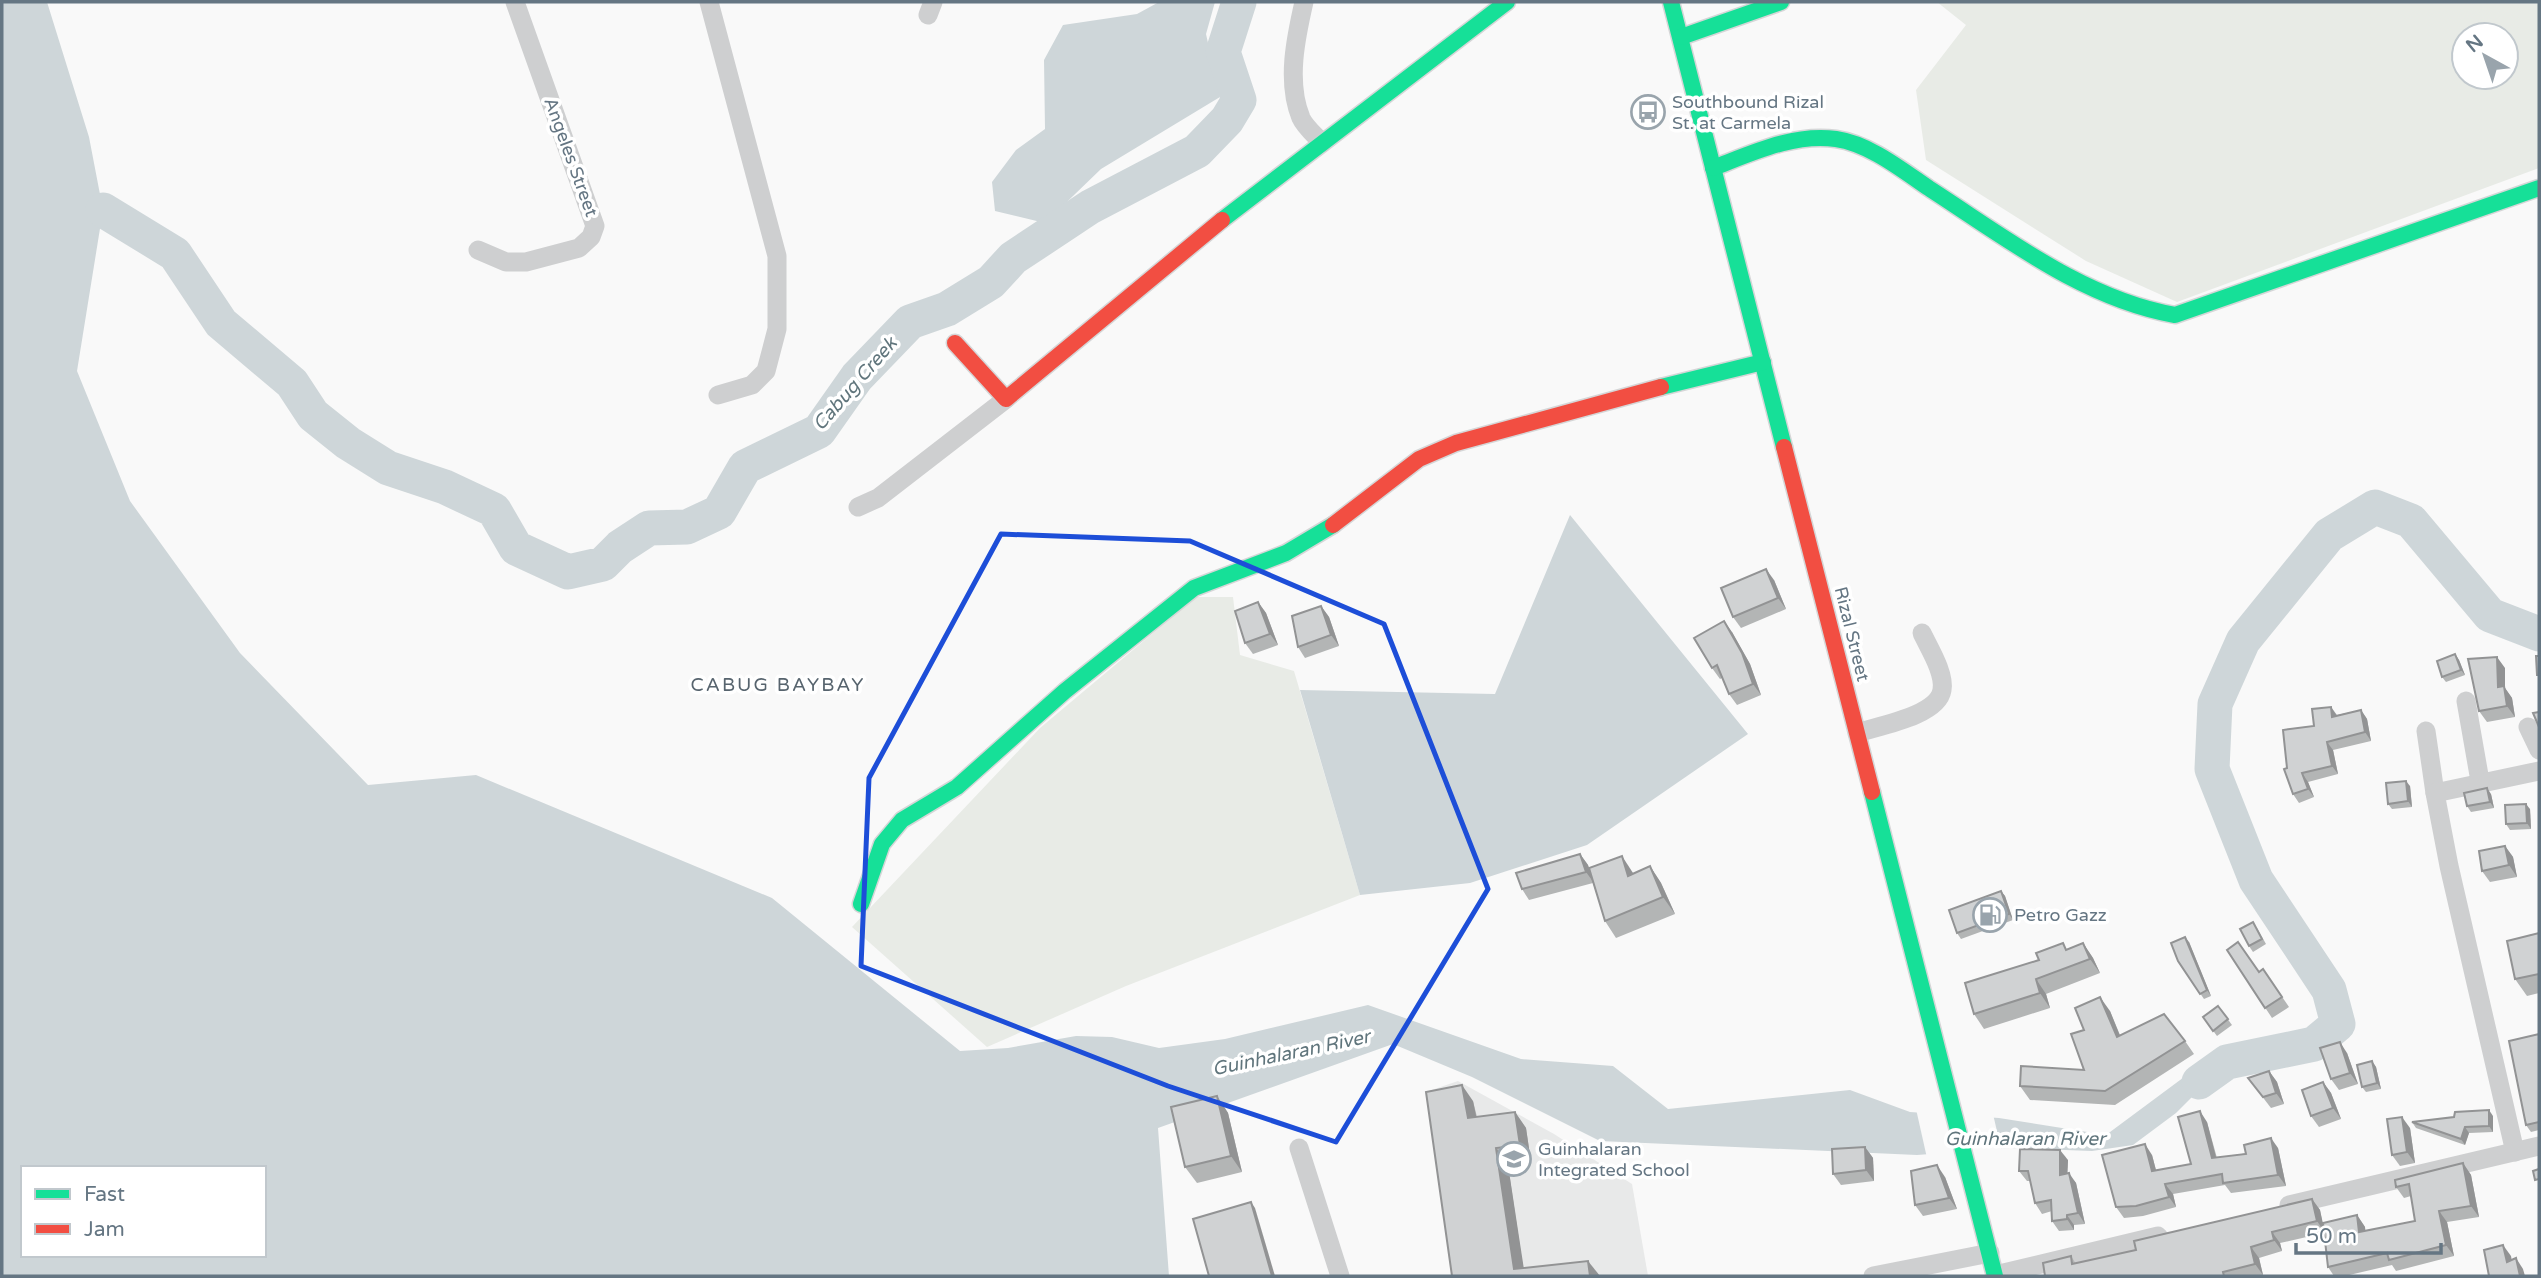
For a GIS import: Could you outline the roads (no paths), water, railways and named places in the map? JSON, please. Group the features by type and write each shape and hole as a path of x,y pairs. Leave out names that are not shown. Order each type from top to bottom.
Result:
{"street":[{"name":"Angeles Street","path":"478,250 506,262 526,262 579,248 591,237 595,226 515,2"},
{"path":"709,2 777,256 777,330 766,371 752,385 718,396"},
{"path":"1304,2 1295,59 1297,100 1302,119 1322,144"},
{"name":"Rizal Street","path":"1671,2 1995,1276"},
{"path":"1681,37 1781,2"},
{"path":"858,507 878,498 1006,399 1248,199 1322,144 1495,5"},
{"path":"1713,168 1791,139 1838,139 1897,168 2063,272 2156,315 2175,315 2539,188"},
{"path":"955,343 1006,399"},
{"path":"861,904 882,844 902,820 957,787 1065,691 1194,588 1286,553 1316,537 1366,503 1419,460 1456,443 1584,407 1763,362"},
{"path":"1857,733 1921,713 1937,700 1942,690 1942,681 1922,633"},
{"path":"2466,701 2480,781"},
{"path":"2528,727 2539,750"},
{"path":"2426,731 2449,866 2515,1152"},
{"path":"2435,793 2480,781 2539,771"},
{"path":"2275,1209 2539,1146"},
{"path":"1299,1148 1340,1276"},
{"path":"1995,1276 2182,1231"},
{"path":"1873,1276 1990,1253"}],"water":[{"path":"2,2 47,2 89,137 103,210 77,371 130,501 240,653 368,785 476,775 772,898 960,1051 1008,1048 1076,1036 1112,1037 1159,1048 1225,1039 1368,1005 1521,1059 1613,1066 1668,1109 1850,1090 1910,1112 1999,1118 2106,1135 2203,1063 2238,1052 2240,1062 2205,1084 2176,1113 2133,1145 2092,1151 2010,1148 1917,1155 1600,1141 1472,1077 1393,1044 1158,1128 1169,1276 2,1276"},
{"path":"1159,2 1215,2 1206,34 1220,97 1101,169 1045,223 995,211 992,182 1016,150 1045,129 1044,60 1063,25 1137,14"},
{"path":"1570,515 1748,734 1587,845 1470,883 1360,895 1300,690 1495,694"}],"waterway":[{"name":"Cabug Creek","path":"103,210 175,254 221,323 292,383 313,415 348,443 388,468 445,487 494,510 516,548 568,572 603,564 620,547 649,528 687,527 719,512 745,467 819,431 857,377 910,322 947,309 991,282 1013,258 1090,207 1197,151 1227,120 1239,100 1223,52 1239,2"},
{"name":"Guinhalaran River","path":"2199,1082 2227,1062 2314,1044 2338,1024 2329,990 2256,880 2212,769 2215,704 2243,641 2329,535 2375,507 2411,521 2490,615 2539,634"}],"place":[{"name":"Southbound Rizal St. at Carmela","path":"1648,112"},
{"name":"Petro Gazz","path":"1990,915"},
{"name":"Guinhalaran Integrated School","path":"1514,1159"}],"district":[{"name":"CABUG BAYBAY","path":"778,685"}]}
